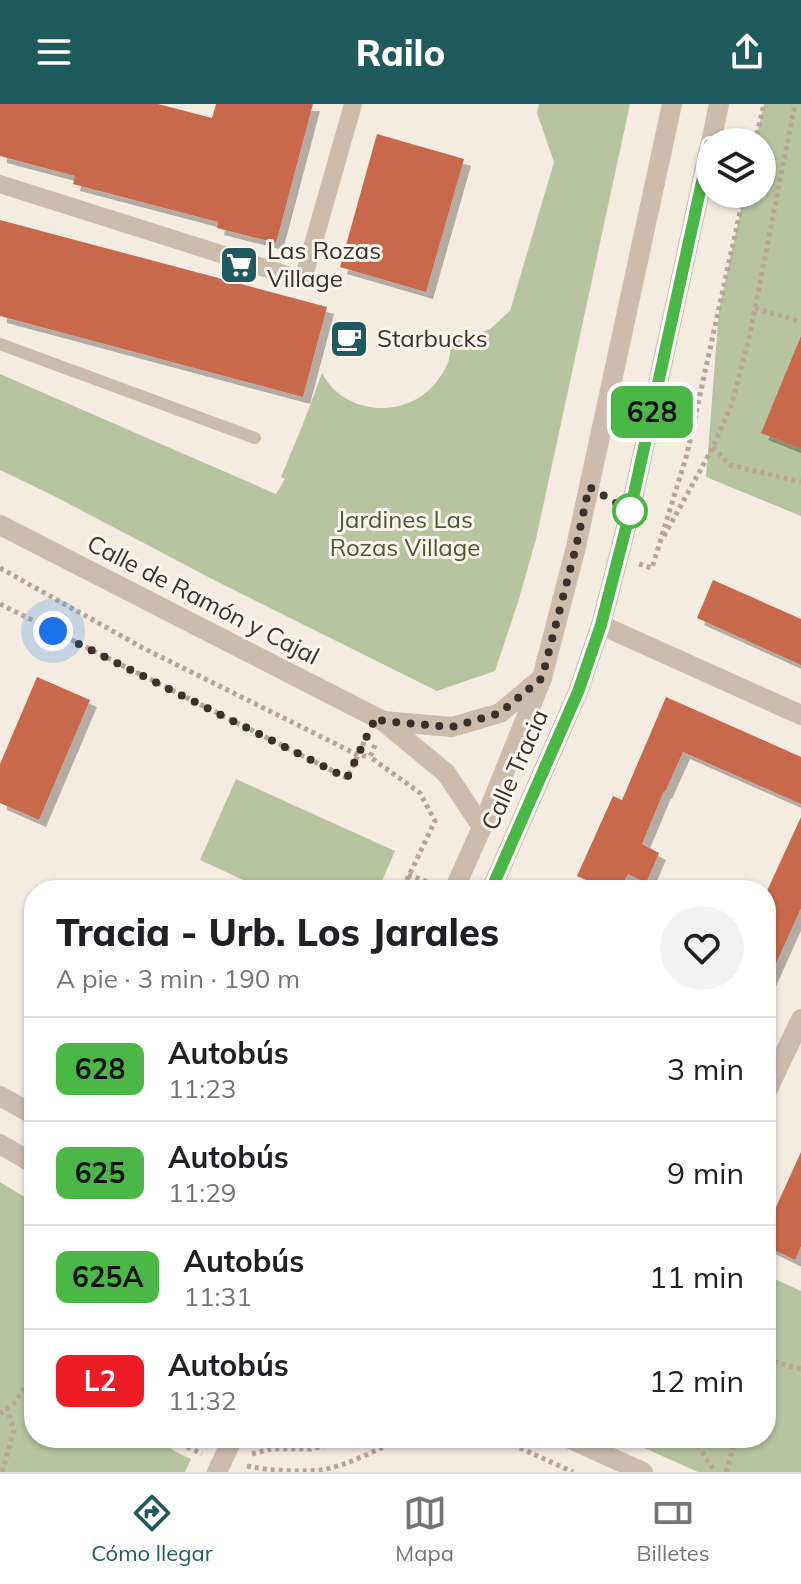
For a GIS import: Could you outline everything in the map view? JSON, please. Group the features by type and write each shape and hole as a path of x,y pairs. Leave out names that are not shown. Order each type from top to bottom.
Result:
{"street":[{"path":"0,184 303,280 353,104"},
{"name":"Calle Tracia","path":"448,880 482,827 542,678 576,547 672,104"},
{"name":"Calle Tracia","path":"714,128 719,104"},
{"name":"Calle Tracia","path":"495,880 578,692 601,625 630,512 696,208"},
{"name":"Calle de Ramón y Cajal","path":"0,525 379,719 446,773 482,827"},
{"path":"601,625 801,715"},
{"name":"Calle de Ramón y Cajal","path":"379,719 452,727 500,713 542,678"},
{"path":"776,1079 794,1054 801,1019"},
{"path":"0,1096 24,1109"},
{"path":"0,1144 24,1158"},
{"path":"219,1467 228,1448"},
{"path":"590,1448 643,1472"}],"lane":[{"path":"0,344 255,438"}],"path":[{"path":"758,128 764,104"},
{"path":"659,546 713,447 732,403 755,308 795,104"},
{"path":"755,308 801,322"},
{"path":"713,447 730,465 801,482"},
{"path":"0,568 143,648 358,755 370,757"},
{"path":"0,604 347,778 379,719"},
{"path":"408,875 423,880"},
{"path":"776,1363 801,1369"},
{"path":"0,1414 15,1402 24,1388"},
{"path":"2,1472 14,1430 7,1408"},
{"path":"189,1448 219,1467 275,1472 323,1470 381,1448"},
{"path":"219,1467 271,1449 315,1448"},
{"path":"520,1448 573,1472"},
{"path":"700,1448 715,1472"},
{"path":"726,1472 733,1448"}],"green space":[{"name":"Jardines Las Rozas Village","path":"539,104 630,104 536,539 495,671 437,691 0,470 0,374 276,494 285,479 281,477 322,373 333,388 363,406 380,408 414,401 442,375 450,352 449,335 474,335 490,329 510,311 554,162 537,113"},
{"path":"764,104 801,104 801,516 706,477 719,310 741,208 776,208 776,128 758,128"},
{"path":"236,779 395,851 382,880 243,880 200,860"},
{"path":"0,1182 24,1197 24,1448 170,1448 191,1459 185,1472 0,1472"},
{"path":"776,1280 801,1291 801,1472 698,1472 644,1448 776,1448"}],"building":[{"path":"0,104 158,104 212,118 216,104 313,104 276,243 217,228 218,222 73,184 75,176 0,156"},
{"path":"377,134 464,159 426,292 340,267"},
{"path":"0,220 327,307 303,397 0,316"},
{"path":"801,336 801,449 761,433"},
{"path":"713,580 801,619 801,665 697,618"},
{"path":"37,677 90,700 39,820 0,803 0,764"},
{"path":"666,697 801,757 801,804 683,752 642,844 659,853 647,880 628,874 625,880 586,880 577,876 613,796 622,800"},
{"path":"801,817 801,908 776,964 776,880 772,880"},
{"path":"801,1152 801,1246 795,1260 776,1251 776,1207"}],"bus line":[{"name":"628","path":"495,880 578,692 601,625 630,512 696,208"}],"place":[{"name":"Las Rozas Village","path":"239,265"},
{"name":"Starbucks","path":"349,339"}],"route":[{"path":"53,631 347,778 376,717 383,721 452,727 500,713 542,678 589,487 630,511"}]}
